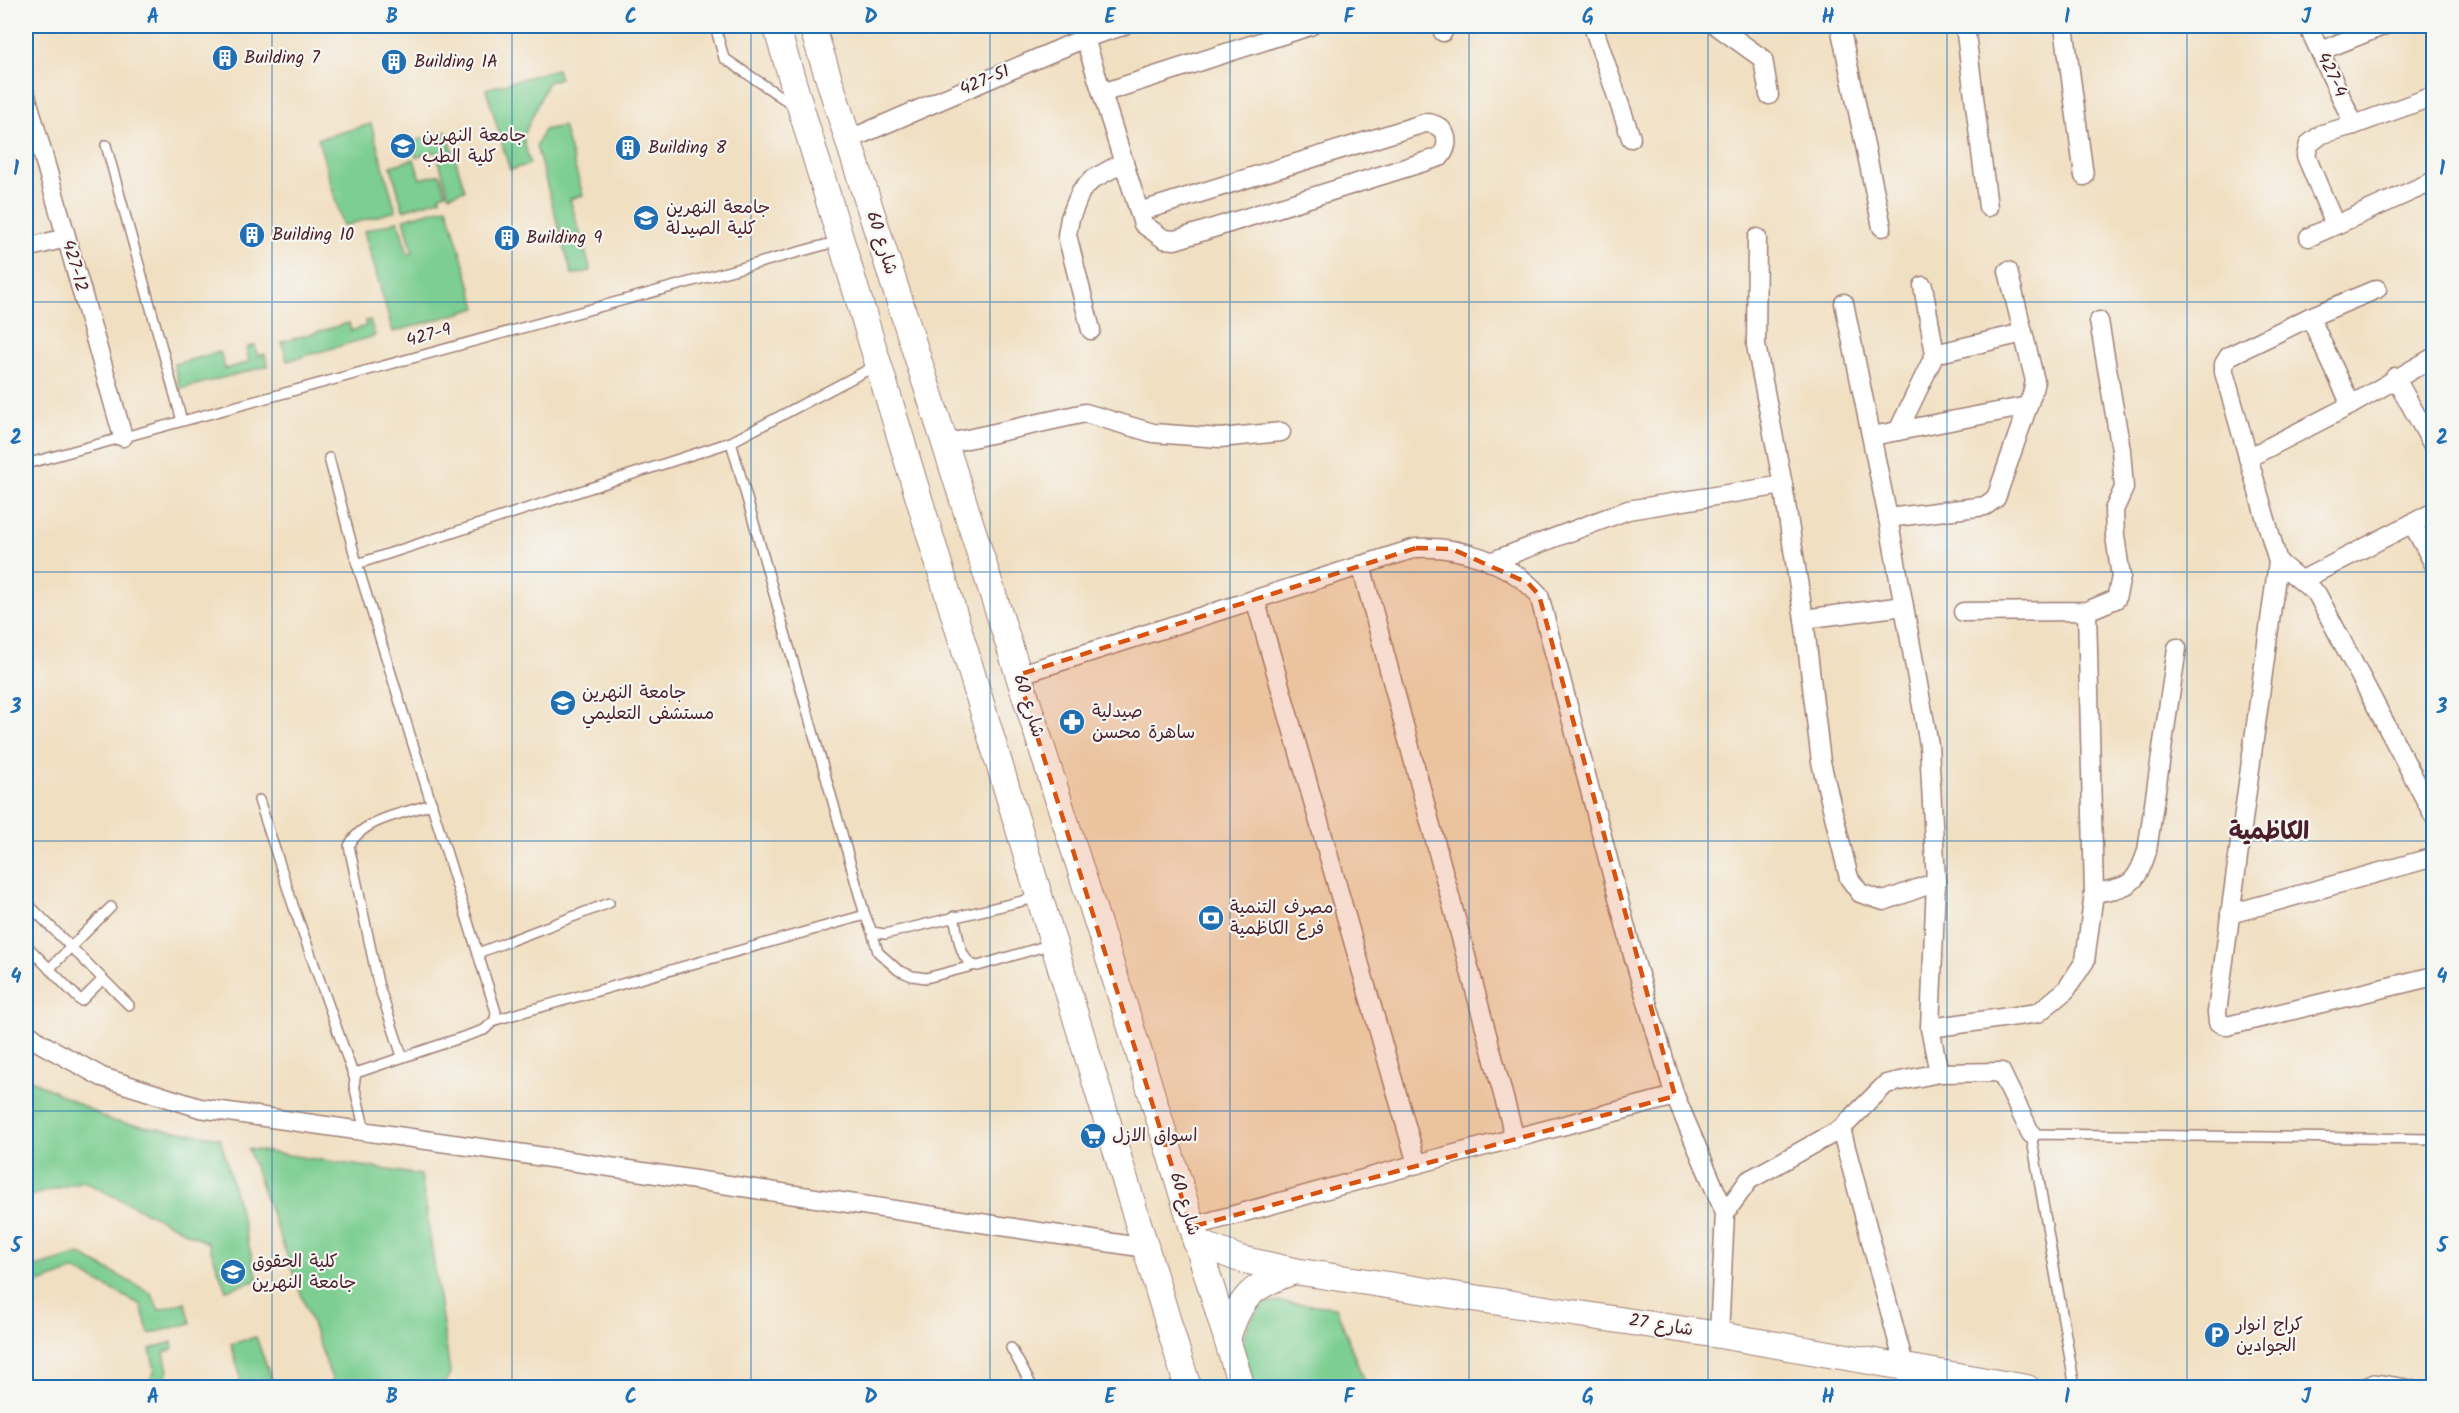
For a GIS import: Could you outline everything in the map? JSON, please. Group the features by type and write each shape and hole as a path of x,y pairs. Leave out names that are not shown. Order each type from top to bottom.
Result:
{"street":[{"name":"شارع 60","path":"776,26 1146,1248 1181,1385"},
{"name":"شارع 60","path":"812,26 1140,1056 1242,1388"},
{"name":"427-51","path":"848,140 1083,32 1123,26"},
{"path":"1102,93 1310,26"},
{"path":"1593,26 1631,138"},
{"path":"1718,26 1763,59 1770,95"},
{"path":"1840,26 1882,227"},
{"path":"1965,26 1988,207"},
{"path":"2064,26 2084,176"},
{"name":"427-4","path":"2308,26 2354,125"},
{"path":"2320,51 2383,26"},
{"path":"1083,32 1124,162 1139,212 1143,224 1151,232 1164,239 1175,240 1440,157 1446,150 1448,140 1443,130 1433,123 1425,123 1139,212"},
{"name":"427-12","path":"26,95 123,437"},
{"path":"2335,225 2306,156 2309,144 2322,134 2354,125 2433,96"},
{"path":"1091,330 1068,235 1070,218 1081,191 1093,179 1124,162"},
{"path":"2310,237 2433,181"},
{"path":"26,248 66,238"},
{"path":"1757,238 1756,345 1784,485 1804,619 1821,762 1849,879 1860,893 1884,901 1936,882"},
{"path":"1888,518 1984,506 1996,498 2035,381 2008,271"},
{"path":"1898,431 1935,354 1923,286"},
{"path":"2377,289 2310,317 2229,356 2224,364 2224,372 2278,562 2217,1012 2218,1022 2227,1026 2433,976"},
{"path":"1844,303 1888,518 1929,745 1936,882 1930,1028 1939,1073"},
{"path":"2310,317 2351,405"},
{"path":"1963,612 2087,611 2116,599 2121,577 2114,510 2124,488 2121,450 2099,321"},
{"path":"1935,354 2023,333"},
{"path":"2248,458 2351,405 2395,377 2433,357"},
{"path":"2395,377 2433,447"},
{"path":"1872,436 2028,406"},
{"path":"945,444 1085,413 1153,434 1220,438 1281,432"},
{"path":"1490,562 1628,510 1784,485"},
{"path":"2302,580 2433,512"},
{"path":"2412,524 2433,564"},
{"path":"1018,675 1416,548 1452,549 1490,562 1517,575 1539,595 1633,955 1675,1096 1725,1213 1719,1335"},
{"path":"2278,562 2318,594 2433,816"},
{"path":"1361,566 1515,1139"},
{"path":"1255,599 1417,1164"},
{"path":"1804,619 1904,606"},
{"path":"1930,1028 2038,1013 2066,990 2085,961 2094,893 2087,611"},
{"path":"2094,893 2122,888 2131,883 2140,873 2147,851 2177,648"},
{"path":"2230,914 2433,857"},
{"path":"26,1032 40,1043 102,1077 201,1108 1146,1248"},
{"path":"1725,1213 1749,1180 1840,1128 1886,1084 1939,1073 2001,1072 2031,1134"},
{"path":"1193,1234 1417,1164 1675,1096"},
{"path":"1840,1128 1905,1368"},
{"name":"شارع 27","path":"1193,1234 1240,1259 1294,1271 1719,1335 2027,1388"},
{"name":"شارع 27","path":"1227,1339 1235,1313 1251,1293 1267,1281 1294,1271"}],"lane":[{"path":"715,26 724,58 802,112"},
{"path":"105,145 182,421"},
{"name":"427-9","path":"26,464 841,240"},
{"path":"357,564 730,442 879,364"},
{"path":"730,442 865,915 878,952 898,970 912,976 926,978 1054,944"},
{"path":"329,459 357,564 496,1012 495,1020"},
{"path":"260,800 293,905 354,1077 365,1131"},
{"path":"402,1056 378,983 349,846 352,838 377,822 432,804"},
{"path":"872,932 885,934 1040,897"},
{"path":"26,902 129,1005"},
{"path":"478,953 609,903"},
{"path":"50,969 111,907"},
{"path":"354,1077 360,1070 484,1030 495,1020 865,915"},
{"path":"954,916 965,959 972,966"},
{"path":"26,945 81,1001 103,980"},
{"path":"2075,1388 2031,1134 2433,1139"},
{"path":"1011,1348 1033,1388"},
{"path":"2353,1388 2374,1380 2433,1388"}],"highlighted area":[{"path":"1416,548 1452,549 1528,583 1539,595 1675,1096 1191,1227 1018,675"}],"green space":[{"path":"557,69 560,78 548,82 523,137 530,164 510,170 486,89"},
{"path":"371,124 396,211 343,226 318,139"},
{"path":"563,126 583,195 570,199 591,271 572,275 536,146 544,130"},
{"path":"447,132 465,190 449,195 436,151 416,157 411,142"},
{"path":"414,159 420,179 440,174 446,193 440,195 440,199 403,210 391,166"},
{"path":"447,207 477,308 393,332 364,231 398,221 408,254 413,253 404,219"},
{"path":"370,320 375,336 287,361 282,342 349,323 351,331 366,326 365,321"},
{"path":"255,345 258,356 265,354 268,366 180,389 174,364 220,352 225,369 249,362 246,348"},
{"path":"26,1077 112,1121 220,1138 258,1280 226,1290 208,1243 83,1181 26,1197"},
{"path":"248,1149 421,1175 450,1373 443,1387 335,1387"},
{"path":"79,1254 151,1293 159,1310 185,1302 191,1323 149,1334 141,1305 75,1270 26,1288 26,1270"},
{"path":"1280,1302 1336,1307 1366,1387 1255,1387 1244,1353 1244,1335 1263,1304"},
{"path":"256,1337 272,1381 269,1387 236,1387 241,1378 231,1344"},
{"path":"172,1342 173,1349 164,1352 168,1371 160,1387 146,1387 155,1370 150,1349"}],"place":[{"name":"Building 7","path":"225,58"},
{"name":"Building 1A","path":"394,62"},
{"name":"جامعة النهرين كلية الطب","path":"403,146"},
{"name":"Building 8","path":"628,148"},
{"name":"جامعة النهرين كلية الصيدلة","path":"646,218"},
{"name":"Building 10","path":"252,235"},
{"name":"Building 9","path":"507,238"},
{"name":"جامعة النهرين مستشفى التعليمي","path":"563,703"},
{"name":"صيدلية ساهرة محسن","path":"1072,722"},
{"name":"مصرف التنمية فرع الكاظمية","path":"1211,918"},
{"name":"اسواق الازل","path":"1093,1136"},
{"name":"كلية الحقوق جامعة النهرين","path":"233,1272"},
{"name":"كراج انوار الجوادين","path":"2217,1335"}],"district":[{"name":"الكاظمية","path":"2269,832"}]}
